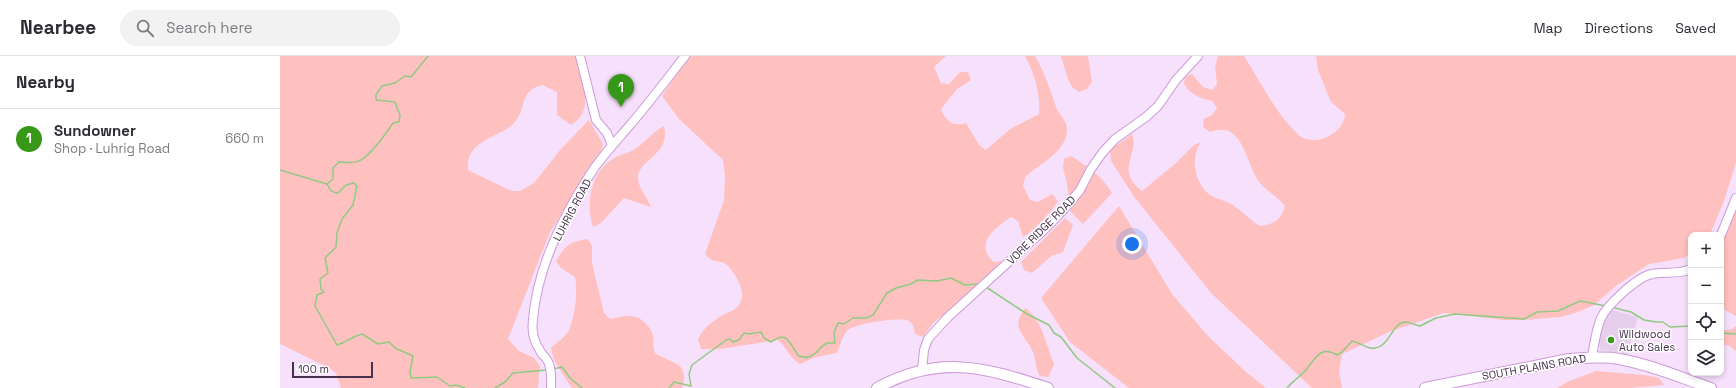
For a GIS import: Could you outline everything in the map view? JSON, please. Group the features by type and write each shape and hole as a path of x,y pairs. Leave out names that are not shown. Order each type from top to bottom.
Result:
{"main road":[{"name":"SOUTH PLAINS ROAD","path":"1425,388 1569,359 1592,357 1619,359 1657,369 1711,388"},
{"path":"877,388 899,377 922,370 947,366 968,366 994,371 1048,388"}],"street":[{"path":"580,56 596,120 607,133 612,145"},
{"name":"LUHRIG ROAD","path":"551,388 549,363 534,341 532,334 532,320 539,281 550,250 574,204 596,167 612,145 653,97 685,56"},
{"name":"VORE RIDGE ROAD","path":"922,370 924,350 928,338 947,318 1046,228 1080,190 1091,169 1103,152 1115,139 1146,117 1158,106 1176,80 1198,56"},
{"path":"1722,232 1736,198"},
{"path":"1592,357 1601,319 1610,306 1634,284 1647,275 1684,272 1688,270"}],"shaded area":[{"path":"280,56 577,56 585,93 583,111 579,119 571,125 557,115 557,92 543,85 535,87 530,91 524,100 519,116 515,122 478,145 472,152 469,160 468,170 512,191 520,191 534,183 560,150 589,120 603,144 601,152 550,232 508,339 519,351 534,358 540,366 538,388 341,388 336,373 329,368 280,344"},
{"path":"689,56 946,56 934,67 941,83 949,84 960,72 968,72 971,80 957,89 941,109 945,117 950,122 957,124 966,123 979,145 986,150 1010,129 1039,114 1039,99 1036,84 1025,56 1035,56 1039,62 1057,110 1064,119 1067,128 1063,144 1052,157 1025,177 1023,186 1030,200 1038,202 1052,194 1058,201 1052,210 1032,231 1023,237 1018,221 1011,217 993,231 986,243 986,249 988,255 994,262 1002,261 964,298 933,323 923,337 915,334 914,327 909,321 897,319 868,323 848,330 837,353 816,357 800,364 778,340 719,349 701,349 698,339 703,331 713,321 736,308 742,298 742,293 739,281 729,267 723,263 712,260 705,254 724,200 725,176 723,160 679,119 662,96"},
{"path":"1061,56 1088,56 1092,82 1087,89 1079,92 1072,87"},
{"path":"1218,56 1244,56 1283,118 1301,137 1314,140 1331,135 1337,130 1342,125 1345,114 1331,102 1318,70 1316,56 1736,56 1736,163 1724,201 1711,232 1688,232 1688,255 1684,258 1649,264 1617,285 1594,305 1561,317 1504,320 1444,313 1391,331 1342,354 1339,371 1342,388 1312,388 1211,293 1135,198 1111,161 1110,150 1132,134 1134,141 1129,169 1130,176 1134,184 1142,191 1176,163 1194,145 1201,142 1196,155 1195,170 1200,184 1210,195 1233,205 1260,226 1273,223 1279,218 1284,211 1285,206 1260,183 1237,137 1230,132 1221,130 1210,132 1203,127 1204,119 1212,115 1217,108 1212,101 1196,96 1184,84 1185,77 1192,74 1203,87 1212,90 1217,84 1215,67"},
{"path":"664,126 665,136 663,144 659,151 642,167 639,172 638,179 640,186 651,207 624,198 601,223 593,227 590,197 596,178 601,170 616,157 635,149"},
{"path":"1071,156 1094,172 1109,187 1112,193 1083,224 1071,212 1063,168 1064,159"},
{"path":"1736,203 1736,316 1724,310 1724,235"},
{"path":"1119,206 1172,294 1208,336 1246,372 1266,388 1129,388 1070,342 1041,298"},
{"path":"1065,218 1073,225 1063,252 1051,256 1032,273 1024,270 1021,262"},
{"path":"588,239 592,246 592,263 604,313 610,319 630,316 644,322 650,328 652,333 655,353 674,362 682,368 684,379 682,388 572,388 559,369 551,348 568,333 574,311 576,290 575,277 561,268 556,261 569,245 576,241"},
{"path":"1026,308 1032,314 1040,327 1054,364 1048,377 1040,376 1038,373 1033,352 1018,326 1021,315"},
{"path":"1612,310 1638,317 1627,355 1600,350 1599,341 1604,322"},
{"path":"1736,326 1736,351 1730,346 1724,345 1724,330 1732,329"},
{"path":"1596,371 1644,375 1659,378 1664,385 1630,388 1557,388 1567,382"}],"waterway":[{"path":"280,170 327,184 333,179 333,168 339,162 356,162 365,157 370,153 393,123 399,122 400,115 395,102 376,100 376,95 382,86 395,83 405,76 411,77 428,56"},
{"path":"327,184 331,191 338,193 346,185 354,183 357,186 353,205 342,219 337,233 336,247 325,258 328,273 320,279 321,289 324,292 317,295 315,306 337,345 362,334 378,344 389,342 395,348 413,356 410,372 411,378 437,377 450,386 456,385 465,388"},
{"path":"669,388 674,382 691,386 689,374 692,365 726,340 730,339 733,342 739,340 744,333 749,334 761,332 764,338 771,342 777,338 785,338 799,356 809,357 815,354 823,345 827,343 835,343 834,333 838,323 844,324 853,318 866,318 873,315 887,293 896,288 911,284 918,280 937,281 951,278 965,285 979,284"},
{"path":"986,287 1027,314 1049,325 1054,333 1061,337 1077,358 1115,388"},
{"path":"1287,388 1321,353 1331,352 1337,355 1342,352 1352,341 1369,348 1375,348 1384,343 1401,323 1408,322 1420,326 1436,318 1455,314 1524,319 1537,312 1558,311 1580,301 1606,306"},
{"path":"1611,307 1631,312 1644,320 1663,322 1670,327 1688,326"},
{"path":"1724,333 1736,334"},
{"path":"553,369 562,367 570,378 582,388"},
{"path":"495,388 505,382 513,373 547,370"}],"place":[{"name":"Sundowner","path":"621,107"},
{"name":"Wildwood Auto Sales","path":"1611,340"}]}
